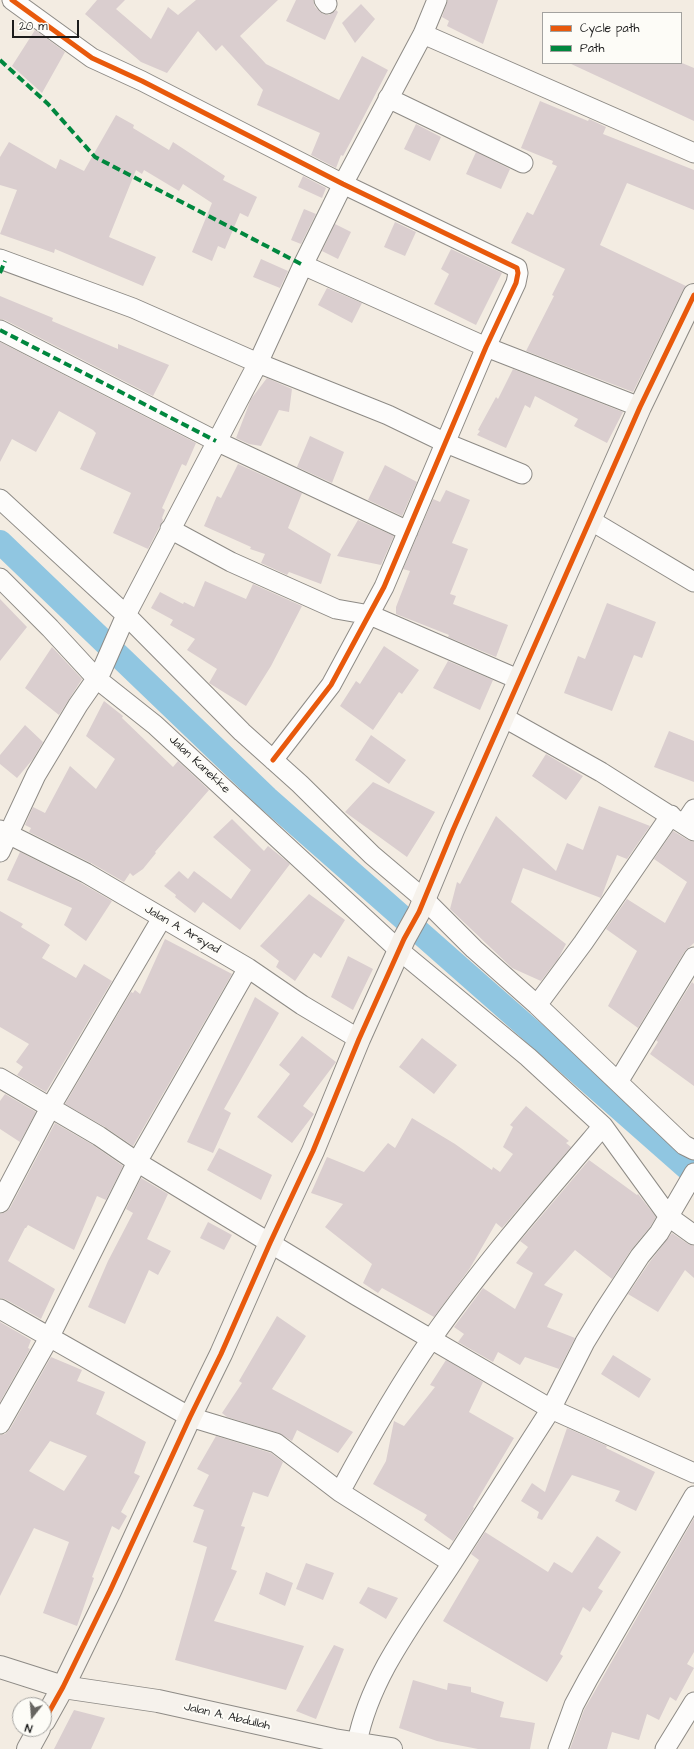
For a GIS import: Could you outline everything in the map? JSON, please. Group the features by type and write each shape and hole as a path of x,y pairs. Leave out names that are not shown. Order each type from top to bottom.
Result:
{"street":[{"path":"12,0 92,58 142,81 343,184 517,268 518,273 516,283 486,347 384,587 331,685 273,760"},
{"path":"0,852 4,832 78,705 99,675 123,622 170,529 258,363 303,265 343,184 423,34 437,0"},
{"path":"423,34 694,153"},
{"path":"388,98 523,163"},
{"path":"2,264 133,308 258,363 388,415 446,443 522,474"},
{"path":"303,265 486,347 640,407"},
{"path":"52,1707 110,1591 190,1417 221,1354 313,1151 359,1039 421,905 640,407 694,295"},
{"path":"0,330 216,441 408,531"},
{"path":"0,500 123,622 165,656 300,784 421,905 474,949 537,1005 684,1145 694,1150"},
{"path":"590,520 694,582"},
{"path":"170,529 231,562 336,609 370,615 520,680"},
{"name":"Jalan Kanekke","path":"0,578 99,675 604,1126 671,1211"},
{"path":"503,717 686,820 583,943 537,1005"},
{"name":"Jalan A. Arsyad","path":"4,832 86,872 248,968 302,1005 359,1039"},
{"path":"0,1203 50,1108 162,918"},
{"path":"618,1082 694,958"},
{"path":"0,1424 49,1338 137,1162 248,968"},
{"path":"0,1078 99,1136 137,1162 357,1296 551,1408 694,1473"},
{"path":"340,1492 392,1402 432,1338 468,1289 524,1219 604,1126"},
{"path":"356,1743 361,1719 373,1691 393,1652 551,1408 585,1342 640,1256 659,1233 694,1174"},
{"path":"671,1211 694,1235"},
{"path":"0,1309 190,1417 276,1442 340,1492 452,1563"},
{"path":"558,1749 574,1705 694,1496"},
{"name":"Jalan A. Abdullah","path":"0,1667 63,1687 158,1701 332,1744 356,1743 391,1749"},
{"path":"665,1749 694,1702"},
{"path":"28,1749 35,1737"}],"building":[{"path":"97,0 125,0 116,9 151,39 168,7 178,15 196,0 278,0 240,36 266,64 339,100 362,56 388,70 343,156 341,155 336,168 311,155 320,133 257,105 263,90 222,45 216,51 198,31 167,73 141,62 85,14"},
{"path":"296,0 313,0 315,7 323,14 329,15 336,10 338,12 325,40 286,21"},
{"path":"448,0 498,0 483,44 447,26 449,21 442,17"},
{"path":"361,4 375,19 355,43 342,23"},
{"path":"35,30 65,52 42,93 12,66"},
{"path":"682,63 694,68 694,121 571,64"},
{"path":"540,101 588,121 589,119 606,127 603,134 694,170 694,210 627,183 600,245 686,286 633,392 526,351 554,296 552,295 565,269 511,243 527,212 533,215 557,166 552,164 553,161 521,148"},
{"path":"116,115 134,125 133,128 169,150 173,142 225,176 223,180 257,197 248,217 240,213 225,249 218,246 212,261 192,252 212,203 183,184 179,191 144,170 142,174 136,170 109,237 156,257 143,286 55,249 54,253 0,234 17,190 0,185 0,157 9,142 56,169 60,159 84,171"},
{"path":"416,124 441,137 430,161 404,149"},
{"path":"476,152 510,169 501,189 466,174"},
{"path":"303,176 326,188 322,198 298,187"},
{"path":"304,209 316,214 301,244 291,240"},
{"path":"395,222 416,232 405,256 384,247"},
{"path":"335,224 351,232 338,259 322,251"},
{"path":"451,249 502,273 476,325 434,304 449,274 441,269"},
{"path":"261,259 288,271 280,288 253,277"},
{"path":"327,288 362,303 352,323 318,305"},
{"path":"0,296 53,318 52,321 118,349 118,344 169,365 153,396 5,320 0,319"},
{"path":"0,342 196,443 186,466 182,464 162,508 165,510 162,518 163,520 148,549 113,533 131,493 80,469 96,433 93,430 59,411 36,452 12,439 0,462"},
{"path":"513,369 623,412 607,443 574,426 578,419 535,396 530,408 525,405 506,448 477,435 480,431 478,430 496,397 498,399"},
{"path":"267,378 292,389 289,412 279,410 261,446 249,444 236,438 251,399"},
{"path":"310,436 344,452 332,483 297,467"},
{"path":"238,464 302,493 288,528 331,554 321,584 289,572 287,575 261,563 265,554 250,549 251,547 204,526 217,496 221,498"},
{"path":"385,465 417,482 402,516 368,500"},
{"path":"446,490 470,500 452,543 468,549 450,594 456,596 453,604 508,625 496,657 448,637 449,635 396,614 396,607 410,571 403,569 433,499 440,502"},
{"path":"358,520 394,536 381,565 337,556"},
{"path":"205,581 246,599 253,584 302,606 271,666 246,706 209,683 217,669 187,650 195,639 170,625 173,620 151,608 160,592 183,604 184,602 194,607"},
{"path":"0,599 27,627 0,661"},
{"path":"607,603 656,622 642,658 634,655 612,711 564,693 578,656 585,659"},
{"path":"384,646 419,670 402,694 399,692 373,730 340,706 356,681 360,684"},
{"path":"52,647 82,679 59,715 25,688"},
{"path":"448,661 493,680 480,710 433,688"},
{"path":"104,701 123,716 122,718 173,767 178,761 209,790 155,852 156,853 143,869 133,876 130,873 124,882 91,863 29,832 31,828 25,825 33,807 45,813 70,766 96,789 115,759 86,736"},
{"path":"25,725 43,742 33,759 17,778 0,764 0,755"},
{"path":"669,731 694,741 694,782 654,767"},
{"path":"371,735 406,760 389,784 355,760"},
{"path":"546,754 583,776 566,800 532,776"},
{"path":"373,782 435,812 407,857 345,812"},
{"path":"599,806 650,826 627,859 617,855 601,898 523,868 511,902 566,944 558,959 541,981 512,968 450,909 457,882 460,884 496,816 556,871 567,843 583,850"},
{"path":"232,819 264,851 268,846 290,864 240,930 203,902 195,913 164,886 179,871 188,879 194,871 231,899 251,870 213,837"},
{"path":"673,831 694,842 694,943 685,951 638,1028 608,1006 637,951 606,929 627,899 665,923 687,882 654,859"},
{"path":"20,852 81,883 112,901 86,941 64,925 72,908 7,880"},
{"path":"309,894 345,920 321,958 314,953 295,981 276,967 279,961 260,946"},
{"path":"0,911 23,924 21,927 50,945 42,958 76,978 84,964 112,981 46,1092 17,1075 23,1067 16,1062 29,1044 0,1027"},
{"path":"165,939 232,974 133,1146 105,1127 65,1104 131,992 133,993 135,990 140,994"},
{"path":"348,956 373,969 353,1010 331,997"},
{"path":"692,982 694,984 694,1086 650,1054 658,1042 656,1040"},
{"path":"255,997 279,1013 224,1109 231,1113 213,1153 187,1142"},
{"path":"302,1036 336,1062 303,1106 314,1114 292,1143 257,1117 290,1074 279,1065"},
{"path":"422,1038 457,1065 434,1094 399,1067"},
{"path":"5,1094 36,1112 20,1142 0,1129 0,1101"},
{"path":"526,1106 569,1141 566,1143 571,1147 502,1228 496,1223 470,1268 434,1317 382,1288 378,1293 363,1283 372,1264 325,1227 343,1204 311,1193 327,1157 364,1172 388,1143 395,1148 412,1118 455,1144 492,1170 493,1167 500,1172 513,1154 503,1147 513,1127 510,1125"},
{"path":"55,1123 93,1145 123,1166 106,1200 97,1196 74,1250 28,1225 25,1228 8,1261 55,1289 41,1319 5,1299 0,1298 0,1214 6,1212 10,1208"},
{"path":"219,1148 272,1175 261,1200 207,1170"},
{"path":"589,1160 637,1195 638,1194 656,1217 650,1227 631,1250 612,1279 575,1250 544,1285 563,1294 547,1327 575,1338 559,1369 525,1357 520,1365 498,1352 493,1362 458,1342 464,1334 454,1327 483,1288 515,1309 533,1273 516,1263 528,1247 520,1241"},
{"path":"141,1178 168,1194 147,1239 171,1251 158,1275 149,1270 125,1324 88,1307 108,1261 133,1213 126,1209"},
{"path":"208,1222 232,1235 224,1250 200,1238"},
{"path":"672,1233 688,1244 694,1246 694,1278 685,1270 658,1312 628,1294"},
{"path":"277,1316 306,1336 272,1389 353,1432 338,1453 297,1430 292,1441 279,1433 227,1417 222,1413 242,1383 239,1381"},
{"path":"0,1322 31,1340 28,1348 30,1349 0,1402"},
{"path":"613,1355 651,1379 639,1398 601,1374"},
{"path":"51,1357 82,1370 77,1381 105,1392 96,1414 146,1442 134,1473 140,1476 121,1512 127,1516 119,1530 112,1526 92,1577 94,1578 77,1626 43,1613 69,1542 34,1528 0,1596 0,1435 5,1434 10,1429","holes":["50,1441 87,1456 64,1491 29,1471"]},
{"path":"446,1360 483,1382 469,1412 514,1438 473,1507 474,1508 453,1541 424,1520 427,1515 373,1484 386,1461 394,1421 404,1426 435,1387 430,1385"},
{"path":"567,1428 607,1446 606,1448 655,1472 636,1511 615,1501 620,1491 572,1475 542,1520 537,1518 539,1512 521,1501 532,1483 545,1492"},
{"path":"216,1436 271,1453 283,1462 268,1497 253,1492 241,1526 245,1527 231,1569 237,1571 214,1621 304,1646 286,1690 175,1660 207,1547 193,1542 204,1510 193,1506 209,1475 197,1469"},
{"path":"694,1518 694,1652 687,1664 694,1668 676,1701 670,1697 659,1720 647,1714 639,1740 612,1732 607,1749 570,1749 584,1710"},
{"path":"485,1532 548,1572 554,1562 572,1573 597,1536 621,1552 598,1588 603,1591 590,1612 583,1607 560,1654 563,1656 547,1682 443,1621 479,1560 471,1554"},
{"path":"306,1563 334,1573 323,1600 296,1589"},
{"path":"266,1572 293,1583 285,1606 259,1594"},
{"path":"368,1587 398,1598 386,1619 359,1603"},
{"path":"334,1645 344,1649 316,1719 296,1711"},
{"path":"413,1680 447,1690 448,1683 471,1687 471,1692 504,1702 500,1717 535,1723 530,1749 478,1749 437,1741 399,1728"},
{"path":"74,1710 105,1718 91,1749 54,1749"}],"waterway":[{"path":"0,542 267,798 694,1174"}],"marked path":[{"path":"0,60 48,104 95,157 303,265"},
{"path":"0,273 5,261"},
{"path":"0,330 216,441"}],"cycle path":[{"path":"12,0 92,58 142,81 343,184 517,268 518,273 516,283 486,347 384,587 331,685 273,760"},
{"path":"52,1707 110,1591 190,1417 221,1354 313,1151 359,1039 404,939 419,912 453,830 640,407 694,295"}]}
